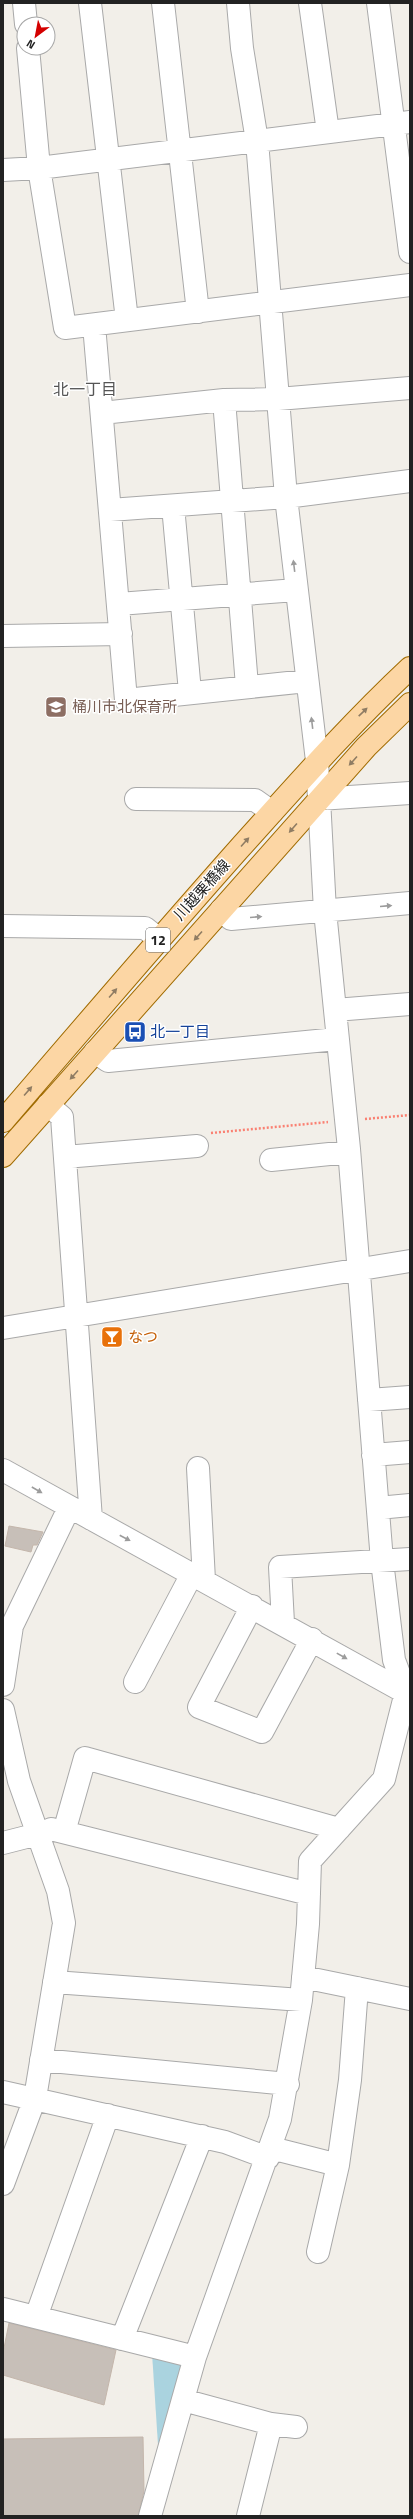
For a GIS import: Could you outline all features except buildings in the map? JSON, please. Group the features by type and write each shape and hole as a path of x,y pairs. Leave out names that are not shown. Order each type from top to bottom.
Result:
{"main road":[{"name":"川越栗橋線","path":"3,1121 159,939 317,761 360,714 410,668"},
{"name":"川越栗橋線","path":"3,1156 366,746 410,704"}],"street":[{"path":"24,3 25,16"},
{"path":"90,3 127,320"},
{"path":"163,3 181,150 198,312"},
{"path":"150,2516 195,2358 269,2153 288,2084 301,2000 310,1861 384,1779 409,1693 394,1660 382,1561 349,1152 325,911 317,761 286,497 257,141 242,48 238,3"},
{"path":"310,3 328,132"},
{"path":"378,3 402,123 410,252"},
{"path":"29,56 39,168 65,328 410,285"},
{"path":"3,170 39,168 402,123"},
{"path":"94,325 126,700 247,686 307,681"},
{"path":"102,413 224,400 278,399 410,388"},
{"path":"224,400 247,686"},
{"path":"110,510 286,497 410,481"},
{"path":"173,506 190,692"},
{"path":"119,604 296,590"},
{"path":"3,636 121,634"},
{"path":"319,799 410,793"},
{"path":"136,799 255,800 272,812"},
{"path":"220,910 231,919 410,903"},
{"path":"3,926 146,928 159,939"},
{"path":"335,1010 410,1004"},
{"path":"95,1052 108,1061 337,1039"},
{"path":"48,1104 62,1117 78,1316 91,1519"},
{"path":"65,1157 201,1140"},
{"path":"271,1160 349,1152"},
{"path":"3,1328 410,1261"},
{"path":"369,1400 410,1396"},
{"path":"373,1455 410,1452"},
{"path":"135,1682 198,1577 198,1468"},
{"path":"3,1470 69,1508 252,1606 409,1693"},
{"path":"378,1508 410,1505"},
{"path":"3,1685 7,1626 69,1508"},
{"path":"283,1623 280,1567 410,1558"},
{"path":"252,1606 199,1707 262,1732 312,1639"},
{"path":"3,1710 11,1784 36,1829 58,1890 64,1923 34,2098 3,2184"},
{"path":"64,1832 84,1758 339,1829"},
{"path":"3,1843 36,1829 64,1832 309,1894"},
{"path":"303,1977 410,1998"},
{"path":"54,1982 301,2000"},
{"path":"318,2252 338,2165 350,2080 356,1988"},
{"path":"41,2060 288,2084"},
{"path":"3,2092 202,2136 269,2153 338,2165"},
{"path":"36,2317 108,2115"},
{"path":"122,2339 202,2136"},
{"path":"3,2309 195,2358"},
{"path":"183,2400 271,2424 296,2427"},
{"path":"248,2516 271,2424"}],"path":[{"path":"201,1140 346,1121 410,1115"}],"water":[{"path":"152,2353 184,2363 158,2445"}],"place":[{"name":"桶川市北保育所","path":"56,707"},
{"name":"北一丁目","path":"135,1032"},
{"name":"なつ","path":"112,1337"}],"district":[{"name":"北一丁目","path":"85,389"}]}
